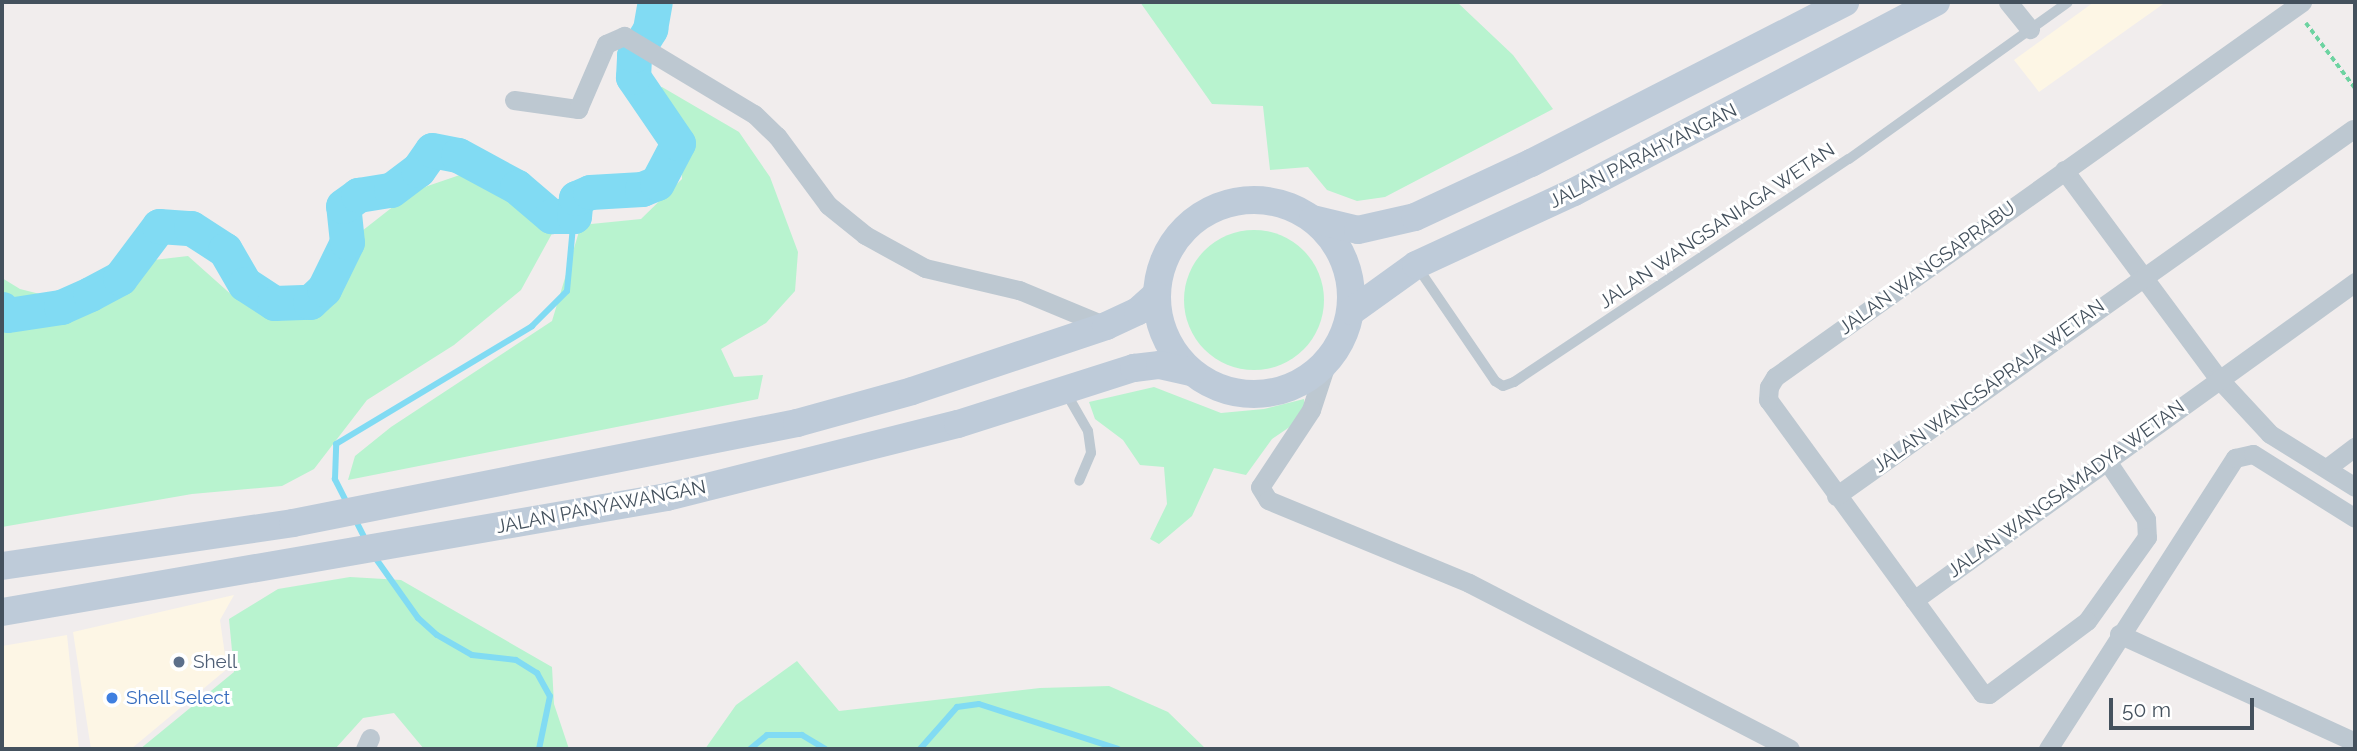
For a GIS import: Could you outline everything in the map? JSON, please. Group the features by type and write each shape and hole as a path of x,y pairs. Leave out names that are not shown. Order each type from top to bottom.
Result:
{"main road":[{"path":"1313,219 1345,260 1352,285 1352,311 1343,340 1326,364 1303,383 1275,393 1245,395 1216,387 1191,372 1171,351 1160,324 1156,295 1161,265 1175,238 1207,213 1225,204 1256,200 1286,205 1313,219 1358,230 1415,217 1531,163 1845,2"},
{"name":"JALAN PARAHYANGAN","path":"1352,311 1416,265 1574,192 1936,2"},
{"path":"2,566 293,523 797,423 912,391 1106,326 1138,312 1156,295"},
{"name":"JALAN PANYAWANGAN","path":"2,612 667,497 844,455 1146,366 1191,372"}],"street":[{"path":"2008,2 2031,29"},
{"name":"JALAN WANGSAPRABU","path":"2107,461 2146,519 2147,537 2087,621 1989,694 1975,688 1768,400 1774,377 2298,4"},
{"path":"514,100 578,109 607,44 625,36 664,55 754,114 783,143 828,205 865,234 925,268 1019,289 1106,326"},
{"name":"JALAN WANGSAPRAJA WETAN","path":"1836,496 2353,129"},
{"path":"2064,170 2218,378 2270,434 2291,450 2328,467 2355,487"},
{"name":"JALAN WANGSAMADYA WETAN","path":"1914,600 2218,378 2355,282"},
{"path":"1326,364 1311,410 1260,486 1268,500 1469,583 1790,749"},
{"path":"2328,467 2355,447"},
{"path":"2048,749 2119,634 2235,458 2242,454 2253,454 2355,518"},
{"path":"2119,634 2355,742"}],"lane":[{"name":"JALAN WANGSANIAGA WETAN","path":"1416,265 1495,381 1503,386 1514,382 1849,159 2068,2"},
{"path":"1065,390 1088,431 1091,453 1079,481"}],"path":[{"path":"2298,4 2355,88"}],"shaded area":[{"path":"2094,2 2166,2 2039,92 2014,60"},
{"path":"234,595 220,620 227,669 131,749 91,749 73,632"},
{"path":"67,635 79,749 2,749 2,646"}],"green space":[{"path":"1140,2 1457,2 1513,55 1553,109 1385,197 1357,201 1327,190 1308,167 1270,170 1263,106 1212,104"},
{"path":"662,87 739,132 770,177 798,252 795,291 766,323 721,349 734,377 763,375 758,399 348,480 355,456 391,427 552,321 581,225 641,219 682,179 680,130 653,90"},
{"path":"492,164 554,230 521,290 454,345 367,400 314,469 282,486 192,494 2,527 2,278 20,289 68,301 128,263 188,256 234,297 290,320 323,289 353,238 413,191"},
{"path":"1254,230 1281,235 1304,250 1319,273 1324,300 1319,327 1304,350 1281,365 1254,370 1227,365 1204,350 1189,327 1184,300 1189,273 1204,250 1227,235"},
{"path":"1154,387 1221,413 1264,409 1304,399 1305,408 1294,424 1272,439 1246,475 1214,468 1192,516 1159,544 1150,539 1167,504 1164,467 1140,465 1123,440 1095,419 1089,402"},
{"path":"350,577 401,580 552,667 554,704 569,749 424,749 394,713 363,718 335,749 140,749 234,672 229,619 278,589"},
{"path":"797,661 839,711 1040,688 1109,686 1168,712 1206,749 705,749 736,705"}],"waterway":[{"path":"2,309 8,315 61,307 90,294 120,278 159,226 191,228 225,250 245,284 274,303 310,302 324,289 347,242 343,206 358,195 391,190 418,170 432,150 458,155 517,187 551,216 574,216 576,198 590,192 642,189 657,183 678,143 633,77 634,55 650,29 655,2"},
{"path":"347,503 335,479 336,444 532,326 567,291 574,216"},
{"path":"355,519 366,541"},
{"path":"374,556 418,618 437,635 472,655 516,660 537,673 550,696 539,749"},
{"path":"920,749 957,707 979,704 1118,749"},
{"path":"750,749 767,735 802,735 825,749"}],"place":[{"name":"Shell","path":"179,662"},
{"name":"Shell Select","path":"112,698"}]}
